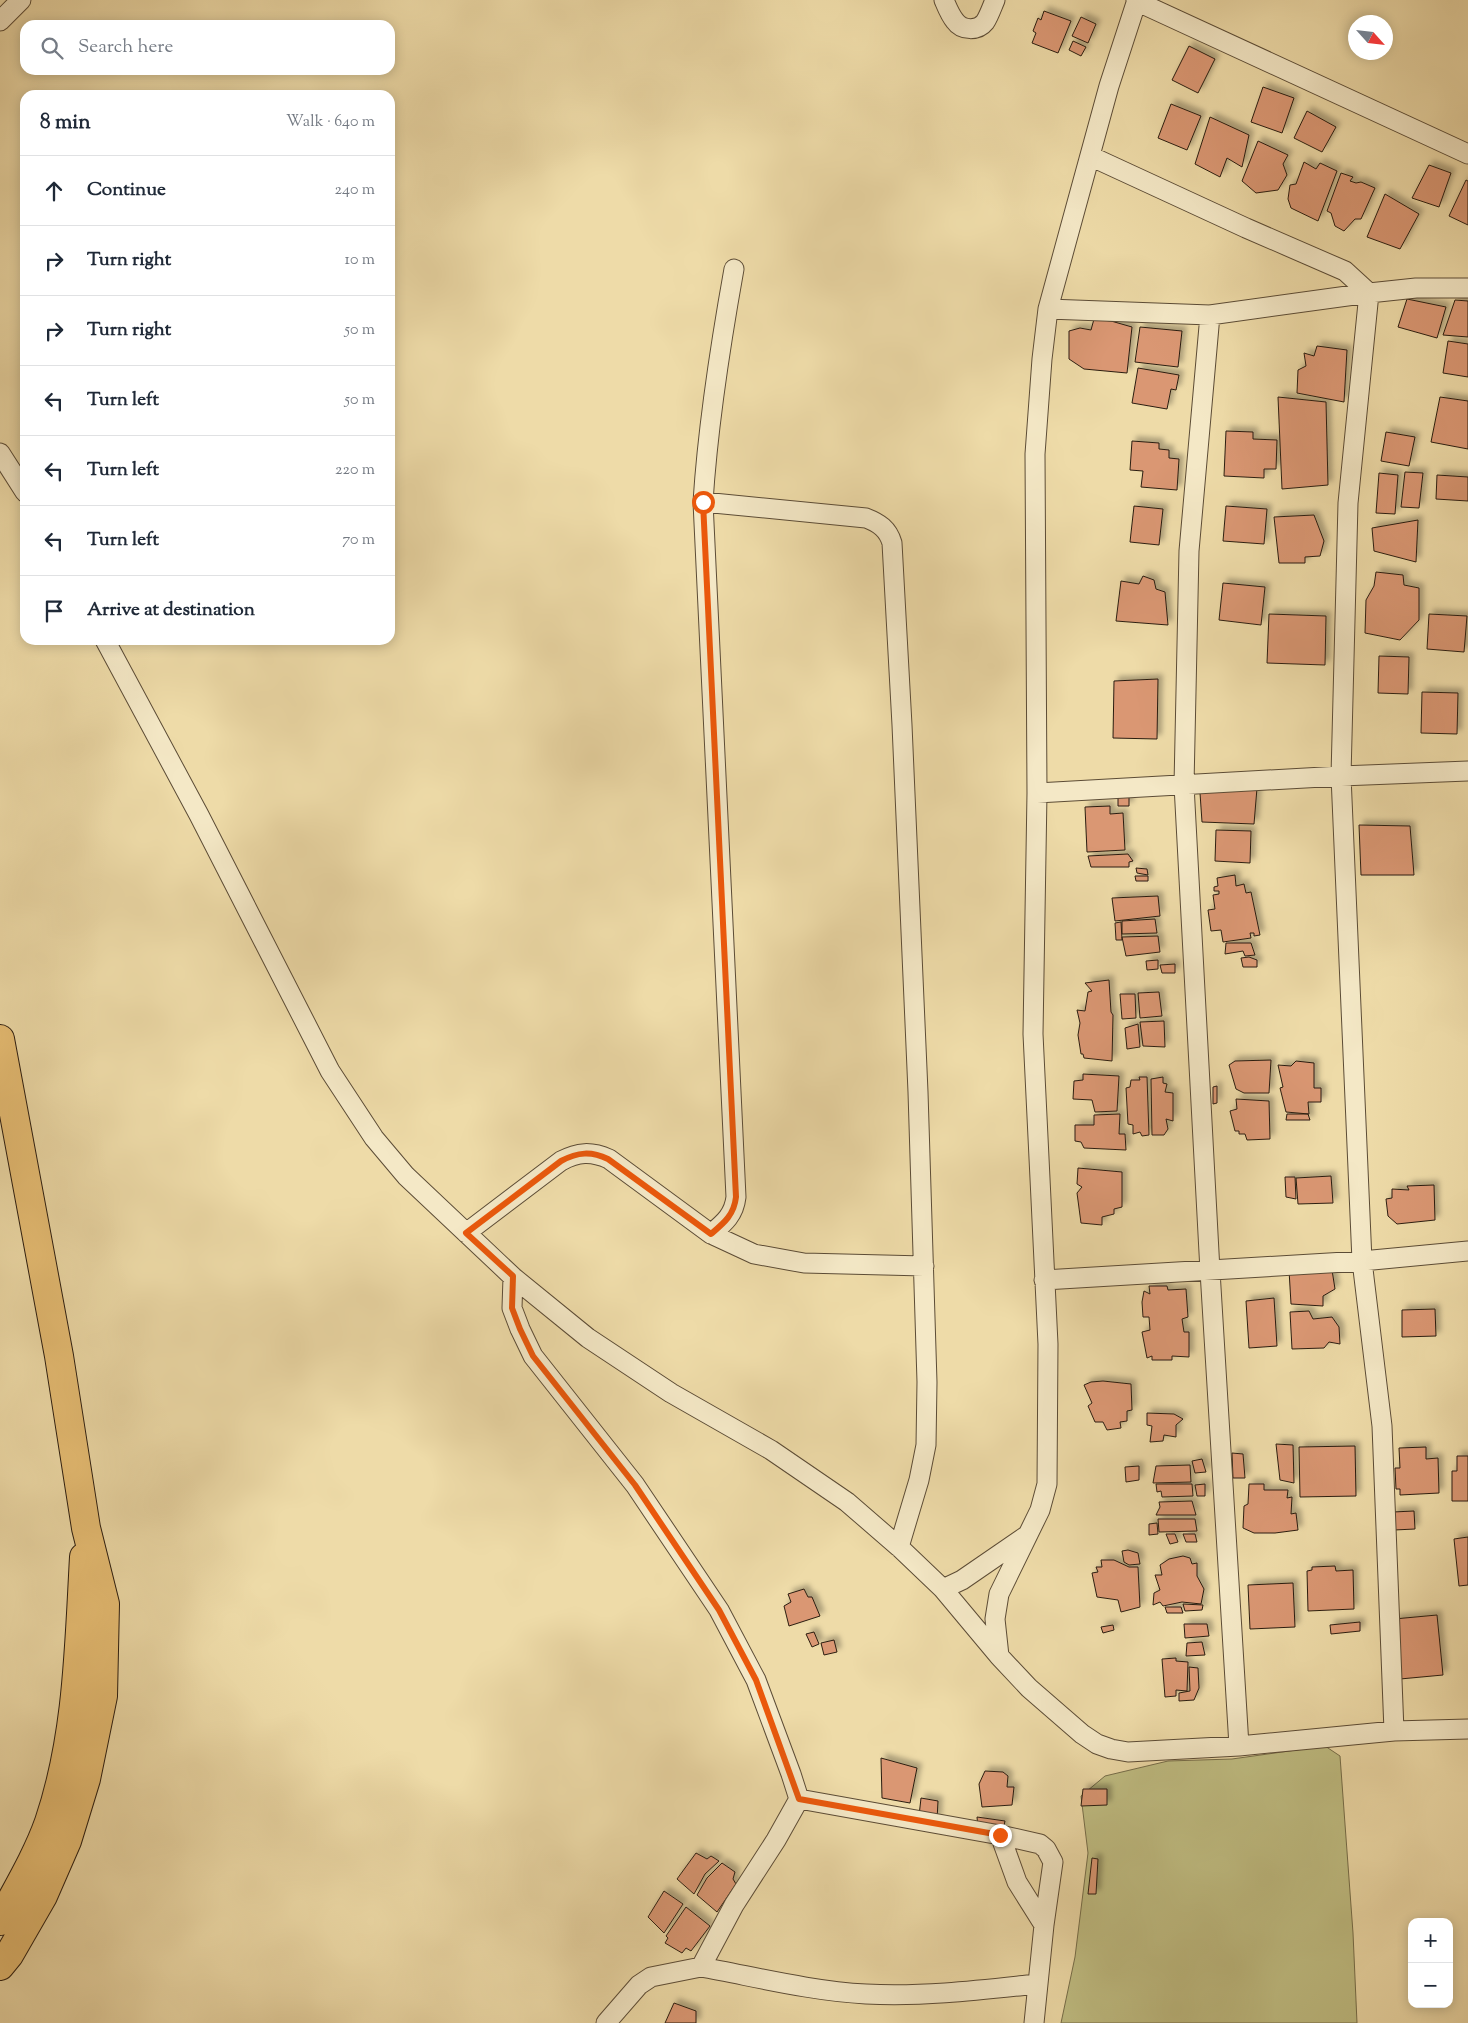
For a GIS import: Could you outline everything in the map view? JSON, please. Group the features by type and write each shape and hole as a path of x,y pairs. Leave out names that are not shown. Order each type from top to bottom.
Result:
{"highway":[{"path":"0,1039 59,1356 86,1528 105,1604 103,1696 86,1779 67,1841 44,1896 0,1966"},
{"path":"0,1921 24,1878 49,1823 64,1771 76,1701 86,1528"}],"street":[{"path":"0,21 20,0"},
{"path":"944,0 954,21 960,26 970,29 977,29 985,22 995,0"},
{"path":"999,1656 995,1619 997,1600 1040,1510 1047,1484 1049,1388 1033,1034 1037,793 1035,454 1042,359 1048,309 1090,156 1136,1 1468,154"},
{"path":"1090,156 1246,228 1345,271 1369,293"},
{"path":"711,1234 729,1218 735,1208 736,1197 703,502 706,450 713,387 734,268"},
{"path":"1048,309 1210,315 1416,288 1468,288"},
{"path":"1369,293 1348,503 1341,776 1362,1261 1382,1426 1394,1732"},
{"path":"1210,315 1189,551 1184,784 1210,1271 1239,1746"},
{"path":"0,453 20,484"},
{"path":"703,502 866,518 877,522 889,534 892,543 903,735 927,1382 926,1445 919,1480 899,1547"},
{"path":"108,645 199,815 330,1071 374,1138 400,1168 513,1276 588,1338 624,1362 808,1473 848,1502 943,1589 999,1656 1029,1688 1082,1734 1098,1744 1128,1752 1239,1746 1394,1732 1468,1729"},
{"path":"1037,793 1468,771"},
{"path":"466,1233 561,1161 574,1154 587,1153 608,1159 711,1234 754,1254 804,1263 924,1266"},
{"path":"1044,1280 1362,1261 1468,1251"},
{"path":"513,1276 512,1308 533,1356 635,1485 719,1610 756,1680 799,1799 776,1840 734,1905 701,1967"},
{"path":"943,1589 962,1580 1028,1535"},
{"path":"799,1799 1000,1835 1040,1844 1051,1855 1053,1862 1037,1984 1034,2023"},
{"path":"1000,1835 1017,1882 1044,1925"},
{"path":"606,2023 639,1985 651,1977 701,1967 820,1989 864,1994 950,1993 1037,1984"}],"shaded area":[{"path":"1325,1746 1340,1756 1353,1933 1357,2023 1061,2023 1075,1957 1088,1853 1081,1796 1105,1776 1168,1761 1232,1759"}],"building":[{"path":"1044,11 1071,21 1058,53 1032,43 1036,33 1033,31 1038,18 1041,20"},
{"path":"1081,17 1096,24 1088,43 1072,36"},
{"path":"1073,41 1086,47 1081,56 1069,50"},
{"path":"1189,46 1215,59 1198,93 1172,80"},
{"path":"1263,87 1294,98 1282,133 1251,122"},
{"path":"1171,104 1201,116 1187,150 1158,138"},
{"path":"1307,111 1336,127 1322,152 1294,138"},
{"path":"1210,117 1249,135 1242,167 1227,158 1220,177 1195,164"},
{"path":"1258,141 1288,155 1283,164 1287,175 1278,190 1256,193 1242,181"},
{"path":"1304,162 1316,169 1320,163 1337,171 1318,221 1291,208 1288,199 1290,185 1296,184"},
{"path":"1429,165 1451,173 1439,207 1412,198"},
{"path":"1341,173 1353,177 1350,181 1361,182 1375,188 1361,219 1355,219 1344,231 1335,226 1331,213 1327,211"},
{"path":"1466,180 1468,181 1468,225 1449,216"},
{"path":"1385,194 1419,214 1400,249 1367,237"},
{"path":"1407,299 1446,307 1437,338 1398,327"},
{"path":"1455,300 1468,301 1468,337 1443,335"},
{"path":"1094,319 1111,321 1132,327 1127,373 1084,369 1069,359 1069,331 1080,328 1091,330"},
{"path":"1140,327 1182,331 1178,367 1135,362"},
{"path":"1448,341 1468,344 1468,377 1443,373"},
{"path":"1317,346 1347,350 1344,402 1297,393 1298,370 1306,366 1304,353 1314,356"},
{"path":"1138,368 1179,375 1176,390 1171,389 1167,409 1132,403"},
{"path":"1278,397 1326,402 1328,485 1282,489"},
{"path":"1440,397 1468,401 1468,449 1431,442"},
{"path":"1226,431 1253,432 1253,439 1277,440 1276,469 1264,469 1264,478 1224,476"},
{"path":"1386,432 1415,437 1409,466 1381,461"},
{"path":"1132,441 1159,443 1159,449 1169,450 1169,458 1179,459 1177,490 1141,487 1143,471 1130,470"},
{"path":"1405,472 1423,473 1419,508 1401,507"},
{"path":"1379,473 1398,475 1395,514 1376,513"},
{"path":"1437,475 1468,477 1468,501 1436,499"},
{"path":"1134,506 1163,509 1159,545 1130,542"},
{"path":"1226,506 1267,509 1264,544 1223,541"},
{"path":"1314,515 1324,541 1320,556 1305,557 1305,563 1279,563 1274,517"},
{"path":"1418,520 1416,562 1374,551 1372,528"},
{"path":"1376,572 1403,575 1404,585 1419,588 1419,620 1400,640 1365,633 1366,600 1374,586"},
{"path":"1143,576 1154,580 1156,589 1165,592 1168,625 1116,621 1121,581 1139,584"},
{"path":"1223,583 1265,587 1261,625 1219,620"},
{"path":"1269,614 1326,616 1325,665 1267,663"},
{"path":"1429,614 1467,616 1464,652 1427,649"},
{"path":"1379,656 1409,657 1408,694 1378,693"},
{"path":"1158,679 1157,739 1113,738 1114,681"},
{"path":"1422,692 1458,693 1457,734 1421,733"},
{"path":"1257,788 1254,824 1202,822 1200,793"},
{"path":"1118,797 1129,797 1129,806 1118,806"},
{"path":"1110,806 1110,814 1123,813 1125,850 1087,852 1085,807"},
{"path":"1359,825 1410,826 1414,875 1361,875"},
{"path":"1216,830 1251,831 1250,863 1215,861"},
{"path":"1128,854 1133,861 1129,862 1129,867 1091,867 1088,856"},
{"path":"1136,868 1147,869 1148,875 1137,873"},
{"path":"1235,875 1236,886 1244,884 1246,893 1251,892 1260,935 1254,936 1254,933 1250,933 1251,938 1223,942 1221,930 1211,931 1208,910 1215,909 1213,895 1219,894 1219,891 1214,891 1214,887 1218,886 1217,878"},
{"path":"1135,876 1148,876 1148,881 1136,881"},
{"path":"1158,896 1160,916 1115,921 1112,898"},
{"path":"1155,919 1157,933 1122,934 1122,921"},
{"path":"1121,922 1122,940 1116,940 1115,923"},
{"path":"1158,936 1160,952 1126,956 1122,937"},
{"path":"1226,943 1251,943 1255,955 1245,956 1243,951 1225,954"},
{"path":"1249,957 1257,960 1257,967 1243,967 1241,958"},
{"path":"1158,960 1158,969 1147,970 1146,961"},
{"path":"1175,964 1175,973 1162,973 1160,965"},
{"path":"1109,980 1111,1012 1113,1015 1112,1061 1084,1058 1083,1054 1081,1054 1078,1035 1080,1023 1077,1010 1085,1011 1088,992 1092,991 1085,983"},
{"path":"1159,992 1162,1016 1140,1018 1138,993"},
{"path":"1120,994 1135,994 1136,1018 1122,1019"},
{"path":"1164,1021 1165,1047 1143,1046 1140,1022"},
{"path":"1138,1024 1140,1047 1127,1049 1125,1028"},
{"path":"1271,1060 1269,1093 1244,1093 1236,1089 1229,1065 1235,1061"},
{"path":"1296,1061 1314,1063 1314,1088 1321,1088 1321,1102 1308,1102 1309,1114 1286,1112 1280,1088 1283,1087 1278,1065 1291,1066"},
{"path":"1083,1074 1119,1076 1117,1111 1095,1112 1092,1100 1073,1099 1074,1081 1083,1080"},
{"path":"1139,1077 1147,1077 1149,1135 1142,1136 1140,1132 1133,1134 1133,1125 1128,1124 1126,1088 1130,1087 1131,1080 1140,1080"},
{"path":"1163,1077 1163,1083 1167,1084 1165,1092 1173,1093 1173,1121 1166,1119 1168,1129 1164,1135 1152,1135 1151,1079"},
{"path":"1217,1086 1217,1103 1213,1104 1213,1087"},
{"path":"1236,1099 1269,1101 1270,1139 1247,1140 1245,1134 1239,1134 1239,1131 1235,1131 1230,1111 1237,1109"},
{"path":"1120,1114 1119,1134 1125,1134 1126,1150 1084,1148 1081,1142 1075,1141 1075,1125 1094,1125 1094,1115"},
{"path":"1287,1114 1308,1114 1310,1120 1286,1120"},
{"path":"1078,1168 1122,1172 1122,1207 1114,1209 1114,1214 1102,1217 1102,1225 1081,1223 1077,1193 1082,1187 1077,1184"},
{"path":"1331,1176 1333,1203 1298,1204 1296,1178"},
{"path":"1285,1177 1295,1177 1296,1199 1286,1197"},
{"path":"1434,1185 1435,1220 1397,1224 1388,1216 1386,1199 1392,1198 1392,1189 1409,1190 1407,1186"},
{"path":"1289,1270 1332,1270 1335,1289 1323,1296 1323,1306 1291,1304"},
{"path":"1149,1286 1167,1286 1168,1290 1186,1289 1188,1317 1182,1319 1184,1332 1189,1332 1189,1357 1172,1356 1172,1360 1152,1360 1152,1356 1147,1358 1142,1332 1150,1330 1149,1317 1143,1317 1142,1302 1144,1291 1150,1294"},
{"path":"1274,1298 1277,1346 1249,1348 1246,1301"},
{"path":"1435,1309 1436,1336 1402,1337 1402,1310"},
{"path":"1309,1311 1313,1319 1332,1317 1339,1327 1340,1344 1329,1342 1324,1348 1292,1349 1290,1312"},
{"path":"1103,1381 1131,1384 1132,1410 1127,1411 1127,1421 1120,1422 1121,1428 1107,1430 1103,1422 1095,1422 1088,1406 1092,1403 1084,1385"},
{"path":"1147,1413 1174,1414 1183,1419 1176,1425 1176,1437 1164,1435 1163,1441 1150,1442 1152,1426 1147,1425"},
{"path":"1276,1444 1293,1445 1294,1483 1280,1480"},
{"path":"1355,1446 1356,1496 1300,1497 1299,1447"},
{"path":"1426,1447 1426,1459 1438,1458 1439,1493 1400,1495 1400,1489 1396,1489 1395,1468 1400,1468 1399,1448"},
{"path":"1232,1453 1243,1454 1245,1478 1233,1478"},
{"path":"1457,1456 1468,1456 1468,1501 1452,1501 1452,1471 1457,1471"},
{"path":"1202,1459 1206,1472 1195,1473 1192,1461"},
{"path":"1190,1465 1191,1482 1153,1483 1156,1466"},
{"path":"1139,1466 1139,1480 1126,1482 1125,1467"},
{"path":"1156,1484 1192,1484 1193,1496 1162,1497 1161,1491 1157,1492"},
{"path":"1205,1484 1205,1496 1197,1496 1195,1485"},
{"path":"1249,1484 1264,1484 1264,1490 1288,1490 1287,1498 1292,1497 1291,1514 1296,1513 1298,1530 1254,1533 1243,1528 1244,1506 1248,1504"},
{"path":"1192,1501 1196,1515 1156,1515 1160,1507 1159,1502"},
{"path":"1414,1511 1415,1529 1394,1530 1393,1512"},
{"path":"1158,1519 1195,1519 1197,1531 1159,1532"},
{"path":"1157,1523 1158,1534 1149,1535 1149,1524"},
{"path":"1166,1534 1175,1534 1178,1542 1170,1544"},
{"path":"1183,1534 1195,1534 1197,1542 1186,1542"},
{"path":"1468,1537 1468,1585 1459,1586 1454,1539"},
{"path":"1128,1550 1138,1553 1140,1564 1129,1565 1124,1562 1122,1551"},
{"path":"1183,1556 1190,1558 1192,1564 1197,1563 1197,1576 1204,1589 1201,1604 1182,1602 1163,1606 1160,1602 1153,1605 1154,1593 1160,1590 1155,1575 1162,1575 1160,1565 1169,1559"},
{"path":"1101,1560 1114,1560 1129,1567 1138,1567 1140,1607 1121,1612 1118,1600 1097,1597 1092,1573 1098,1572 1096,1567 1102,1567"},
{"path":"1335,1566 1336,1571 1353,1570 1354,1609 1308,1611 1307,1571 1312,1570 1312,1567"},
{"path":"1293,1583 1295,1627 1250,1629 1248,1585"},
{"path":"804,1589 808,1597 812,1597 820,1616 789,1626 784,1606 791,1602 788,1594"},
{"path":"1183,1604 1203,1605 1202,1610 1185,1611"},
{"path":"1165,1607 1181,1607 1183,1613 1167,1613"},
{"path":"1437,1615 1443,1675 1400,1679 1394,1619"},
{"path":"1360,1622 1360,1631 1331,1634 1330,1625"},
{"path":"1184,1624 1207,1624 1209,1636 1185,1638"},
{"path":"1113,1625 1114,1630 1103,1633 1101,1627"},
{"path":"814,1632 819,1644 812,1647 806,1634"},
{"path":"834,1640 837,1652 824,1655 821,1643"},
{"path":"1202,1642 1205,1655 1186,1656 1187,1643"},
{"path":"1176,1658 1176,1661 1188,1662 1187,1691 1176,1690 1176,1696 1165,1697 1162,1659"},
{"path":"1189,1667 1198,1668 1199,1688 1194,1700 1179,1701 1179,1693 1190,1691"},
{"path":"881,1758 917,1768 910,1803 882,1798"},
{"path":"985,1771 1003,1772 1008,1776 1007,1787 1014,1787 1012,1805 982,1807 979,1784"},
{"path":"1083,1789 1107,1789 1107,1805 1081,1806"},
{"path":"921,1798 938,1801 937,1820 919,1816"},
{"path":"977,1817 1005,1821 1003,1830 978,1828"},
{"path":"696,1853 707,1859 711,1856 719,1861 705,1874 694,1894 677,1879"},
{"path":"1092,1858 1098,1859 1096,1894 1088,1894"},
{"path":"722,1863 735,1872 733,1879 736,1884 717,1912 697,1895 707,1878"},
{"path":"664,1891 683,1904 664,1933 648,1917"},
{"path":"686,1907 710,1926 691,1951 686,1948 682,1953 665,1943 668,1938 666,1936"},
{"path":"674,2003 696,2011 696,2023 665,2023"}],"route":[{"path":"703,502 735,1208 729,1218 711,1234 608,1159 587,1153 574,1154 561,1161 466,1233 513,1276 512,1308 533,1356 635,1485 719,1610 756,1680 799,1799 1000,1835"}]}
